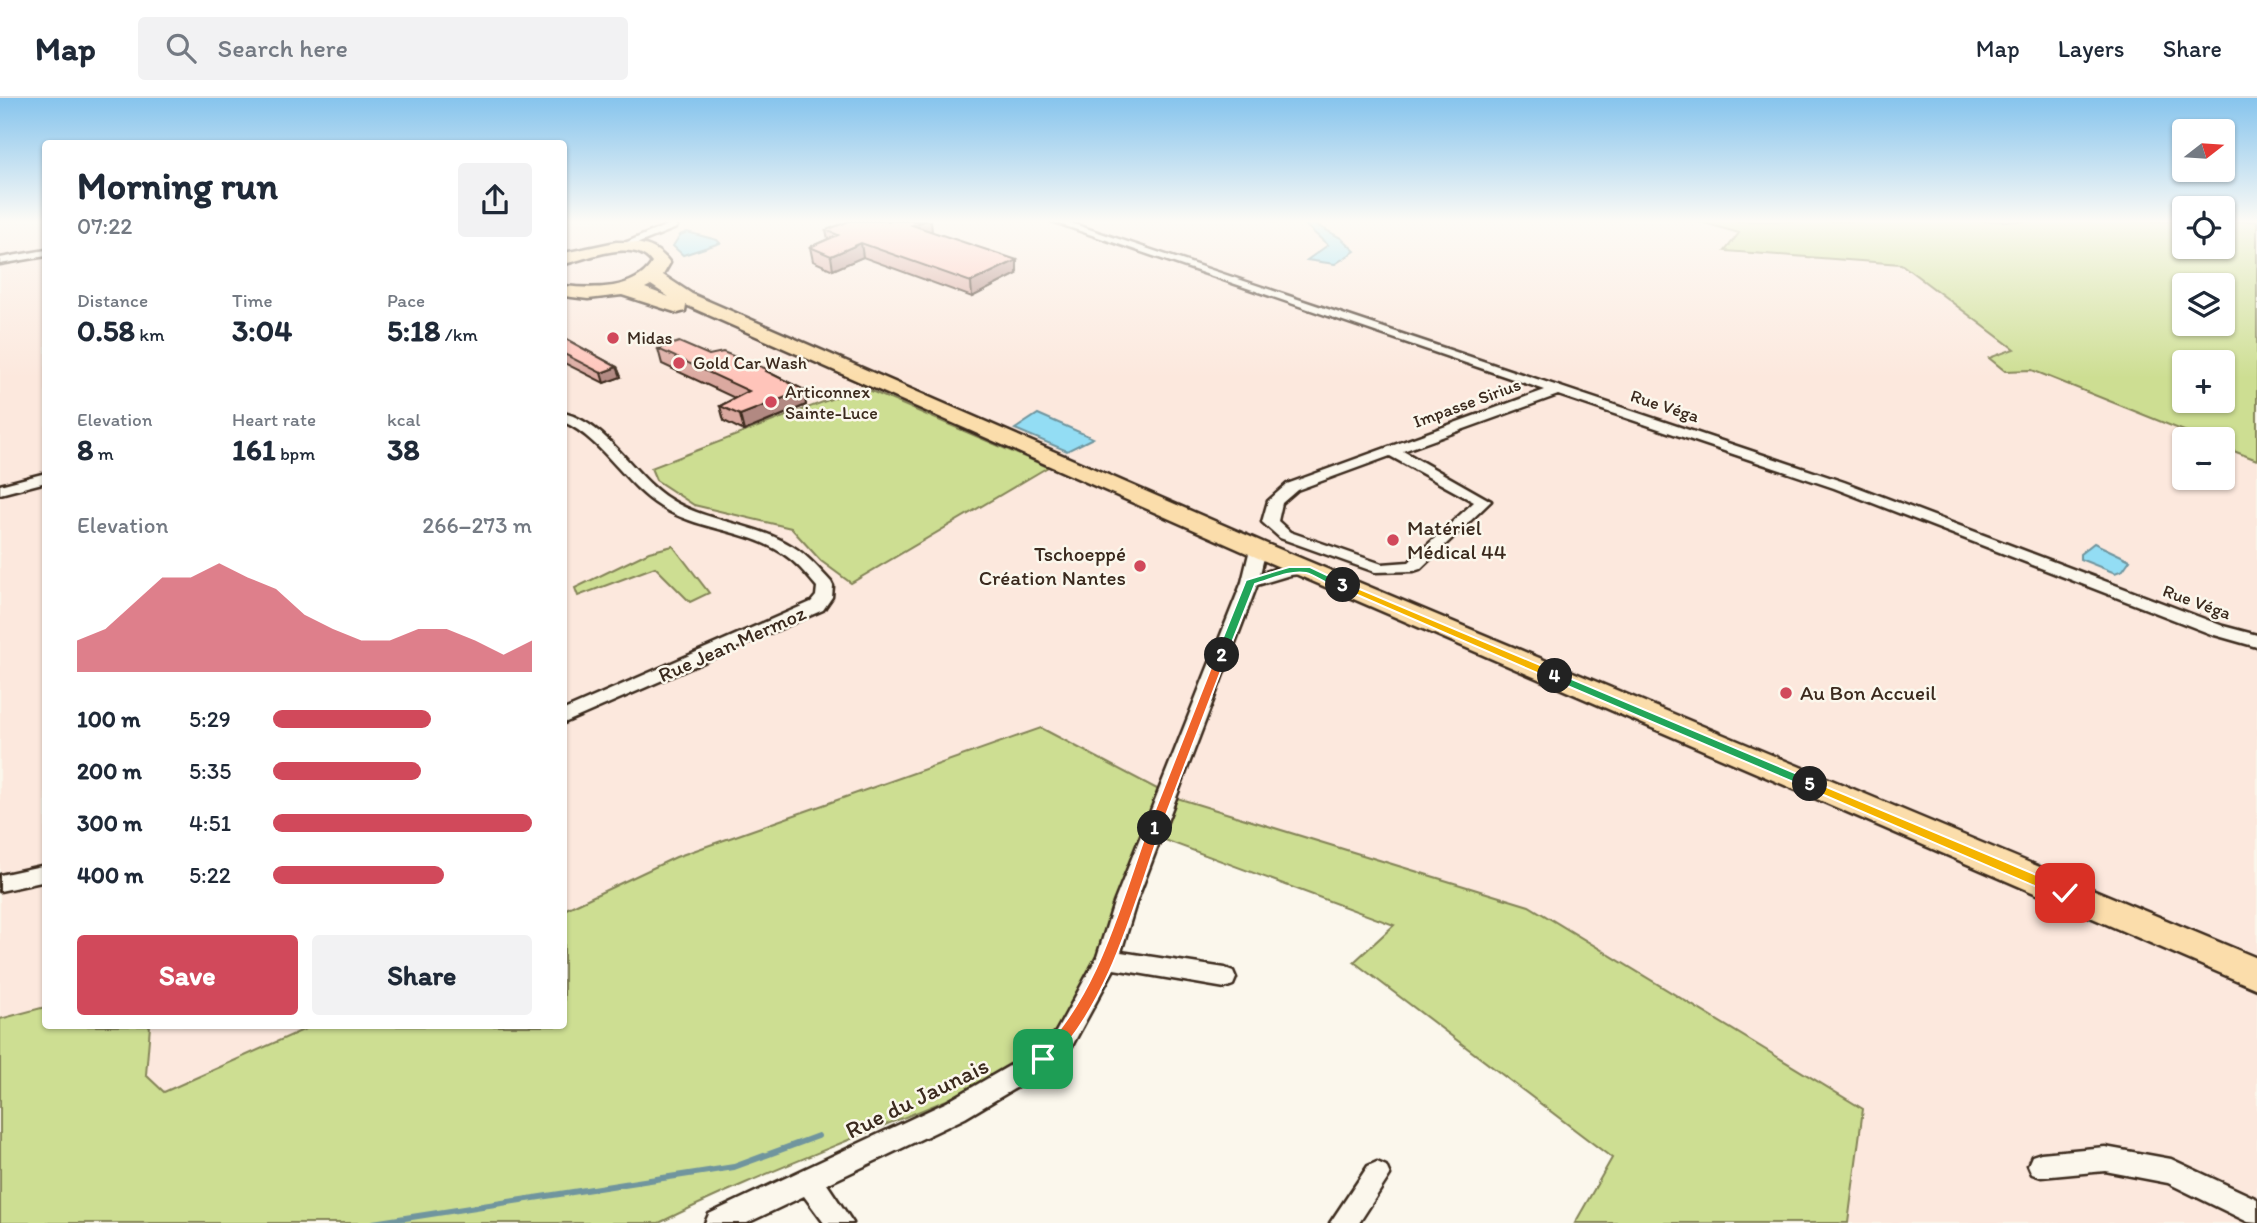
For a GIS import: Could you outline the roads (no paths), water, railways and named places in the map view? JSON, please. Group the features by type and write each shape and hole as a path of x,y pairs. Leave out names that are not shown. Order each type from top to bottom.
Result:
{"main road":[{"path":"621,289 654,275 660,284 685,298 1258,550 2257,974"},
{"path":"567,292 621,289 644,293 843,375 925,404"}],"street":[{"name":"Rue Véga","path":"1210,274 1839,485 2217,631 2257,641"},
{"name":"Impasse Sirius","path":"1392,451 1483,501 1414,566 1381,569 1285,536 1270,522 1270,511 1278,495 1392,451 1555,391"},
{"name":"Rue Jean Mermoz","path":"567,419 597,435 640,485 668,505 694,516 755,532 778,543 808,563 825,586 824,597 817,606 567,716"},
{"path":"0,490 42,478"},
{"name":"Rue du Jaunais","path":"718,1223 956,1110 1043,1059 1064,1039 1108,959 1125,903 1250,582 1258,550"},
{"path":"1250,582 1289,570 1307,570"},
{"path":"0,883 42,874"},
{"path":"1108,959 1225,978"},
{"path":"2041,1165 2105,1159 2171,1171 2257,1213"},
{"path":"1343,1223 1377,1175"},
{"path":"808,1180 840,1223"}],"water":[{"path":"1038,414 1093,438 1067,451 1015,429"},
{"path":"2094,543 2130,560 2123,570 2115,573 2080,559 2080,554"}],"waterway":[{"path":"373,1223 734,1167 818,1136"}],"place":[{"name":"Midas","path":"613,338"},
{"name":"Gold Car Wash","path":"679,363"},
{"name":"Articonnex Sainte-Luce","path":"771,402"},
{"name":"Matériel Médical 44","path":"1393,540"},
{"name":"Tschoeppé Création Nantes","path":"1140,566"},
{"name":"Au Bon Accueil","path":"1786,693"}]}
